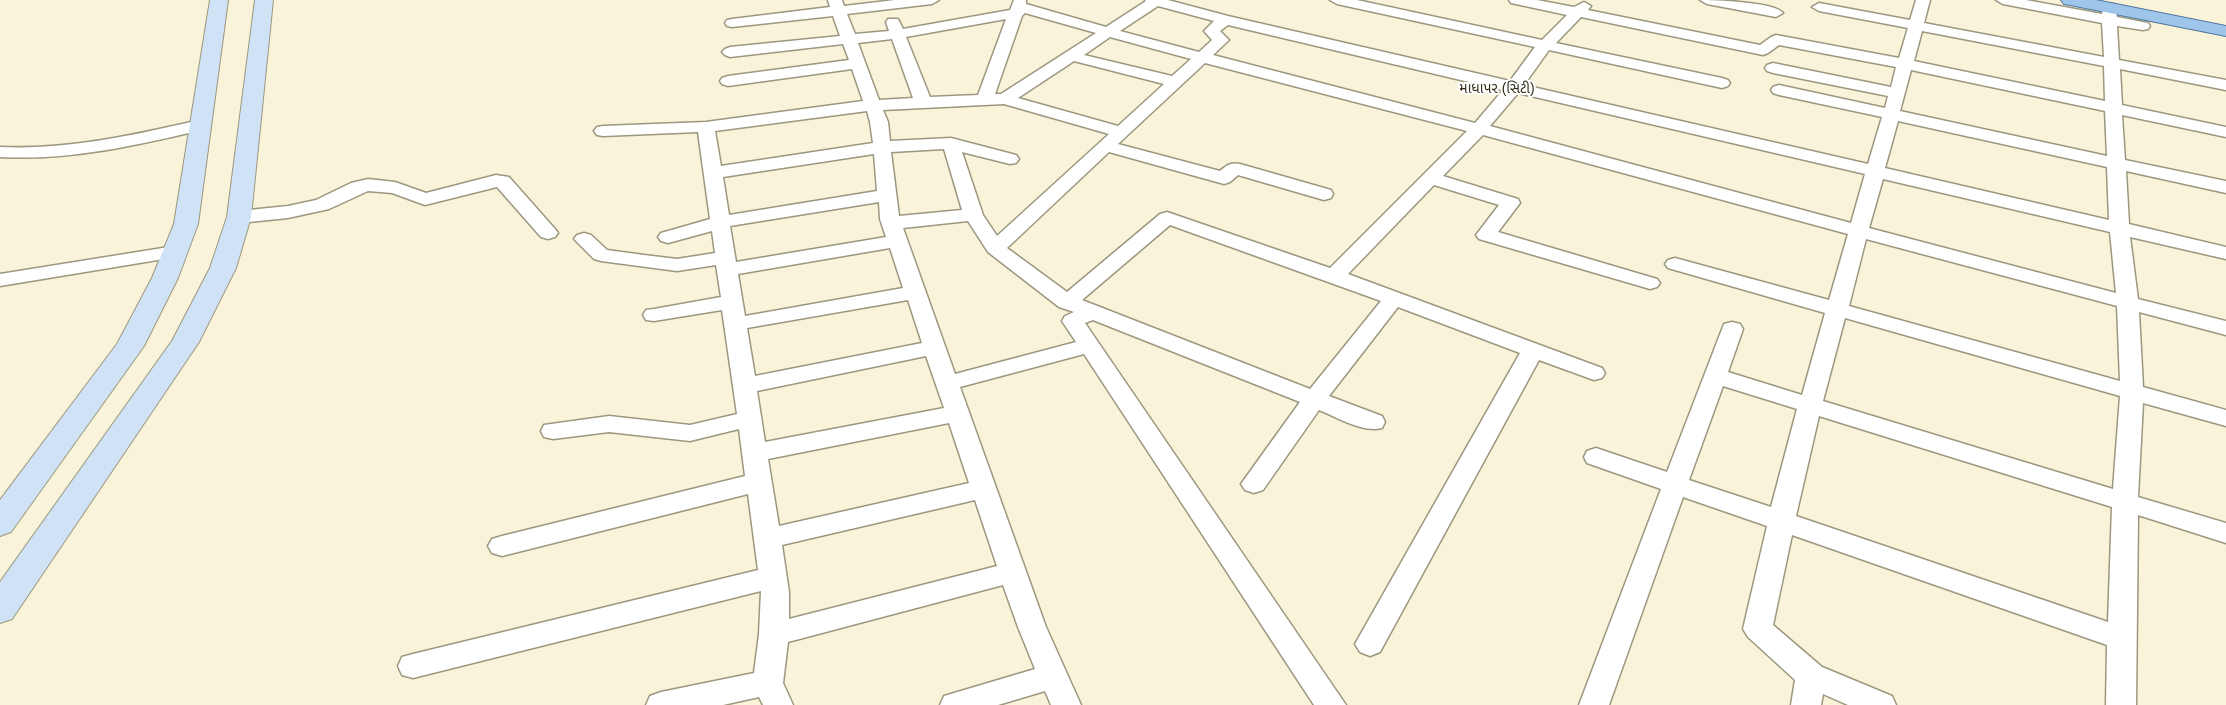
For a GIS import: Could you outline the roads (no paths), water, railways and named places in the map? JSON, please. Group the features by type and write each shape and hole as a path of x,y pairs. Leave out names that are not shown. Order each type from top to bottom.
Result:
{"main road":[{"path":"0,524 130,346 165,278 186,224 219,0"},
{"path":"0,609 186,342 223,268 239,217 264,0"},
{"path":"2070,0 2107,9 2226,31"},
{"path":"2107,9 2226,24"}],"street":[{"path":"732,23 836,5 885,5 932,0"},
{"path":"1337,0 1722,83"},
{"path":"1516,0 1577,14 1763,50 1776,40 1905,64 2226,132"},
{"path":"1334,276 1479,129 1515,86 1544,46 1589,0"},
{"path":"1707,0 1776,13"},
{"path":"1881,705 1809,691 1758,629 1794,464 1923,0"},
{"path":"2003,0 2107,9 2143,26"},
{"path":"1005,100 1154,1 1225,20 2226,253"},
{"path":"836,5 879,122 888,195 895,232 1032,627 1066,705"},
{"path":"885,5 899,34 923,102"},
{"path":"985,100 1019,6"},
{"path":"730,52 899,34 1019,6 1107,33 1479,129 1859,232 2226,328"},
{"path":"1819,7 2226,85"},
{"path":"2107,9 2112,63 2119,227 2128,302 2132,392 2125,502 2121,705"},
{"path":"995,248 1221,40 1211,31 1225,20"},
{"path":"1071,56 1175,82"},
{"path":"728,81 857,64"},
{"path":"1773,68 1894,104 2116,162 2226,187"},
{"path":"1778,90 1894,104"},
{"path":"603,131 706,127 873,106 923,102 1005,100 1121,132"},
{"path":"0,152 68,150 147,137 200,125"},
{"path":"661,705 773,694 775,592 706,127"},
{"path":"713,173 882,147 950,143 1010,159"},
{"path":"950,143 973,215 995,248 1067,302 1373,422"},
{"path":"1106,146 1224,178 1234,168 1324,194"},
{"path":"1431,178 1511,203 1486,235 1650,284"},
{"path":"239,217 288,212 322,205 358,187 395,188 426,199 502,181 548,234"},
{"path":"668,237 720,222 888,195"},
{"path":"584,239 601,255 677,265 726,263 895,232 973,215"},
{"path":"1067,302 1167,218 1334,276 1594,373"},
{"path":"0,280 175,252"},
{"path":"1675,264 2226,418"},
{"path":"654,315 734,313 916,292"},
{"path":"1254,484 1314,399 1394,298"},
{"path":"1092,312 1073,321 1331,705"},
{"path":"1594,705 1732,330"},
{"path":"948,383 1090,345"},
{"path":"744,386 935,347"},
{"path":"1370,644 1533,350"},
{"path":"1715,376 2226,533"},
{"path":"754,453 958,414"},
{"path":"553,431 609,424 690,433 749,419"},
{"path":"1596,458 2122,638"},
{"path":"502,546 758,482"},
{"path":"767,540 985,489"},
{"path":"774,634 1013,572"},
{"path":"413,666 773,577"},
{"path":"955,705 1053,676"}],"district":[{"name":"માધાપર (સિટી)","path":"1497,89"}]}
